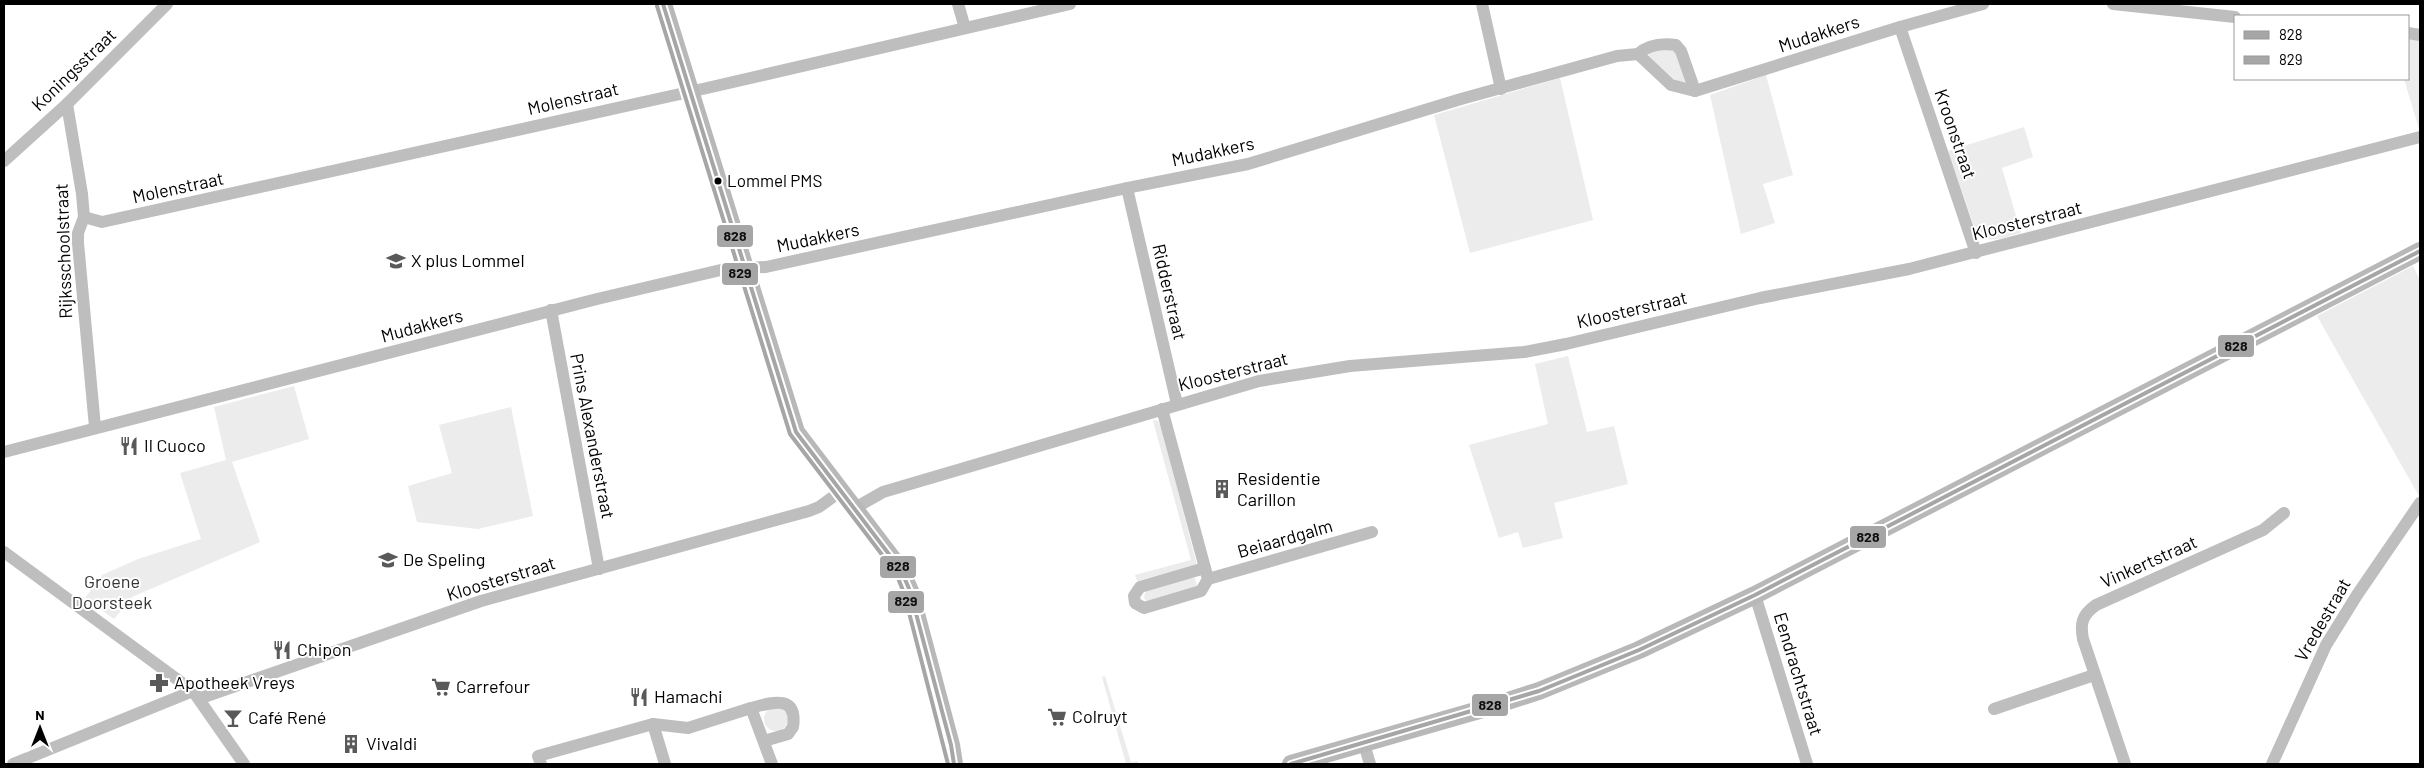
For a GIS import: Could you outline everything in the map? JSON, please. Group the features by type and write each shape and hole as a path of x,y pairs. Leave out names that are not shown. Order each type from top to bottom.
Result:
{"main road":[{"path":"663,4 796,432 896,562 907,585 951,745 954,764"},
{"path":"1291,764 1539,691 1639,650 1755,595 2420,251"}],"street":[{"name":"Koningsstraat","path":"4,160 67,104 167,4"},
{"path":"958,4 965,28"},
{"name":"Molenstraat","path":"84,217 102,222 691,91 1070,4"},
{"path":"1482,4 1501,89"},
{"name":"Mudakkers","path":"4,452 95,427 342,366 551,310 725,269 766,268 1126,188 1248,164 1617,56 1638,54 1644,48 1652,46 1676,45 1681,51 1695,91 1900,27 1983,4"},
{"path":"2113,4 2234,17"},
{"name":"Kroonstraat","path":"1900,27 1976,253"},
{"path":"1638,54 1671,84 1695,91"},
{"name":"Rijksschoolstraat","path":"67,104 84,217 78,233 79,260 95,427"},
{"name":"Kloosterstraat","path":"855,508 883,492 1259,381 1320,370 1395,361 1524,352 1566,344 1760,298 1881,276 1976,253 2420,136"},
{"name":"Ridderstraat","path":"1126,188 1177,404"},
{"name":"Prins Alexanderstraat","path":"551,310 600,569"},
{"path":"1162,409 1206,574"},
{"name":"Kloosterstraat","path":"13,764 197,694 481,601 809,511 841,491"},
{"name":"Vredestraat","path":"2272,764 2313,672 2331,637 2362,587 2420,503"},
{"name":"Vinkertstraat","path":"2125,764 2094,675 2081,627 2083,618 2096,605 2263,530 2284,513"},
{"name":"Beiaardgalm","path":"1206,574 1201,591 1144,608 1135,603 1134,596 1140,588 1206,574 1372,532"},
{"path":"4,552 197,694 244,764"},
{"name":"Eendrachtstraat","path":"1755,595 1807,764"},
{"path":"1994,709 2094,675"},
{"path":"541,764 538,756 653,724 688,728 778,701 787,704 792,712 793,727 788,734 764,741"},
{"path":"751,708 772,764"},
{"path":"653,724 665,764"},
{"path":"1364,744 1370,764"}],"green space":[{"path":"2409,39 2420,40 2419,129 2404,80 2409,80"},
{"path":"1671,50 1675,52 1687,82 1678,83 1649,56 1649,52"},
{"path":"1766,75 1793,175 1763,184 1775,223 1741,234 1710,95"},
{"path":"1560,78 1593,220 1470,253 1434,115"},
{"path":"2024,127 2033,157 2002,168 2021,233 2003,238 1986,239 1976,232 1948,151"},
{"path":"2413,266 2420,280 2419,496 2317,316"},
{"path":"1568,356 1587,432 1614,426 1628,484 1554,503 1563,538 1523,548 1518,532 1499,538 1469,445 1548,424 1535,364"},
{"name":"Groene Doorsteek","path":"294,386 309,439 232,462 260,542 132,597 114,619 85,598 102,575 138,559 201,539 180,473 226,460 214,407"},
{"path":"511,407 533,516 478,529 417,522 408,486 452,473 439,425"},
{"path":"1153,421 1158,421 1162,429 1197,565 1137,581 1135,575 1191,560"},
{"path":"1187,578 1195,578 1197,585 1194,589 1151,602 1145,600 1146,591"},
{"path":"1105,676 1131,762 1138,761 1138,764 1126,764 1102,677"},
{"path":"776,707 785,710 788,719 785,728 776,731 767,728 764,719 767,710"}],"transit line":[{"name":"828","path":"663,4 796,432 901,570 910,591 951,745 954,764"},
{"name":"829","path":"657,6 790,434 896,573 904,593 948,764"},
{"name":"828","path":"1291,764 1539,691 1639,650 1755,595 2420,251"}],"place":[{"name":"Lommel PMS","path":"718,181"},
{"name":"X plus Lommel","path":"396,261"},
{"name":"Il Cuoco","path":"129,446"},
{"name":"Residentie Carillon","path":"1222,489"},
{"name":"De Speling","path":"388,560"},
{"name":"Chipon","path":"282,650"},
{"name":"Apotheek Vreys","path":"159,683"},
{"name":"Carrefour","path":"441,687"},
{"name":"Hamachi","path":"639,697"},
{"name":"Colruyt","path":"1057,717"},
{"name":"Café René","path":"233,718"},
{"name":"Vivaldi","path":"351,744"}]}
